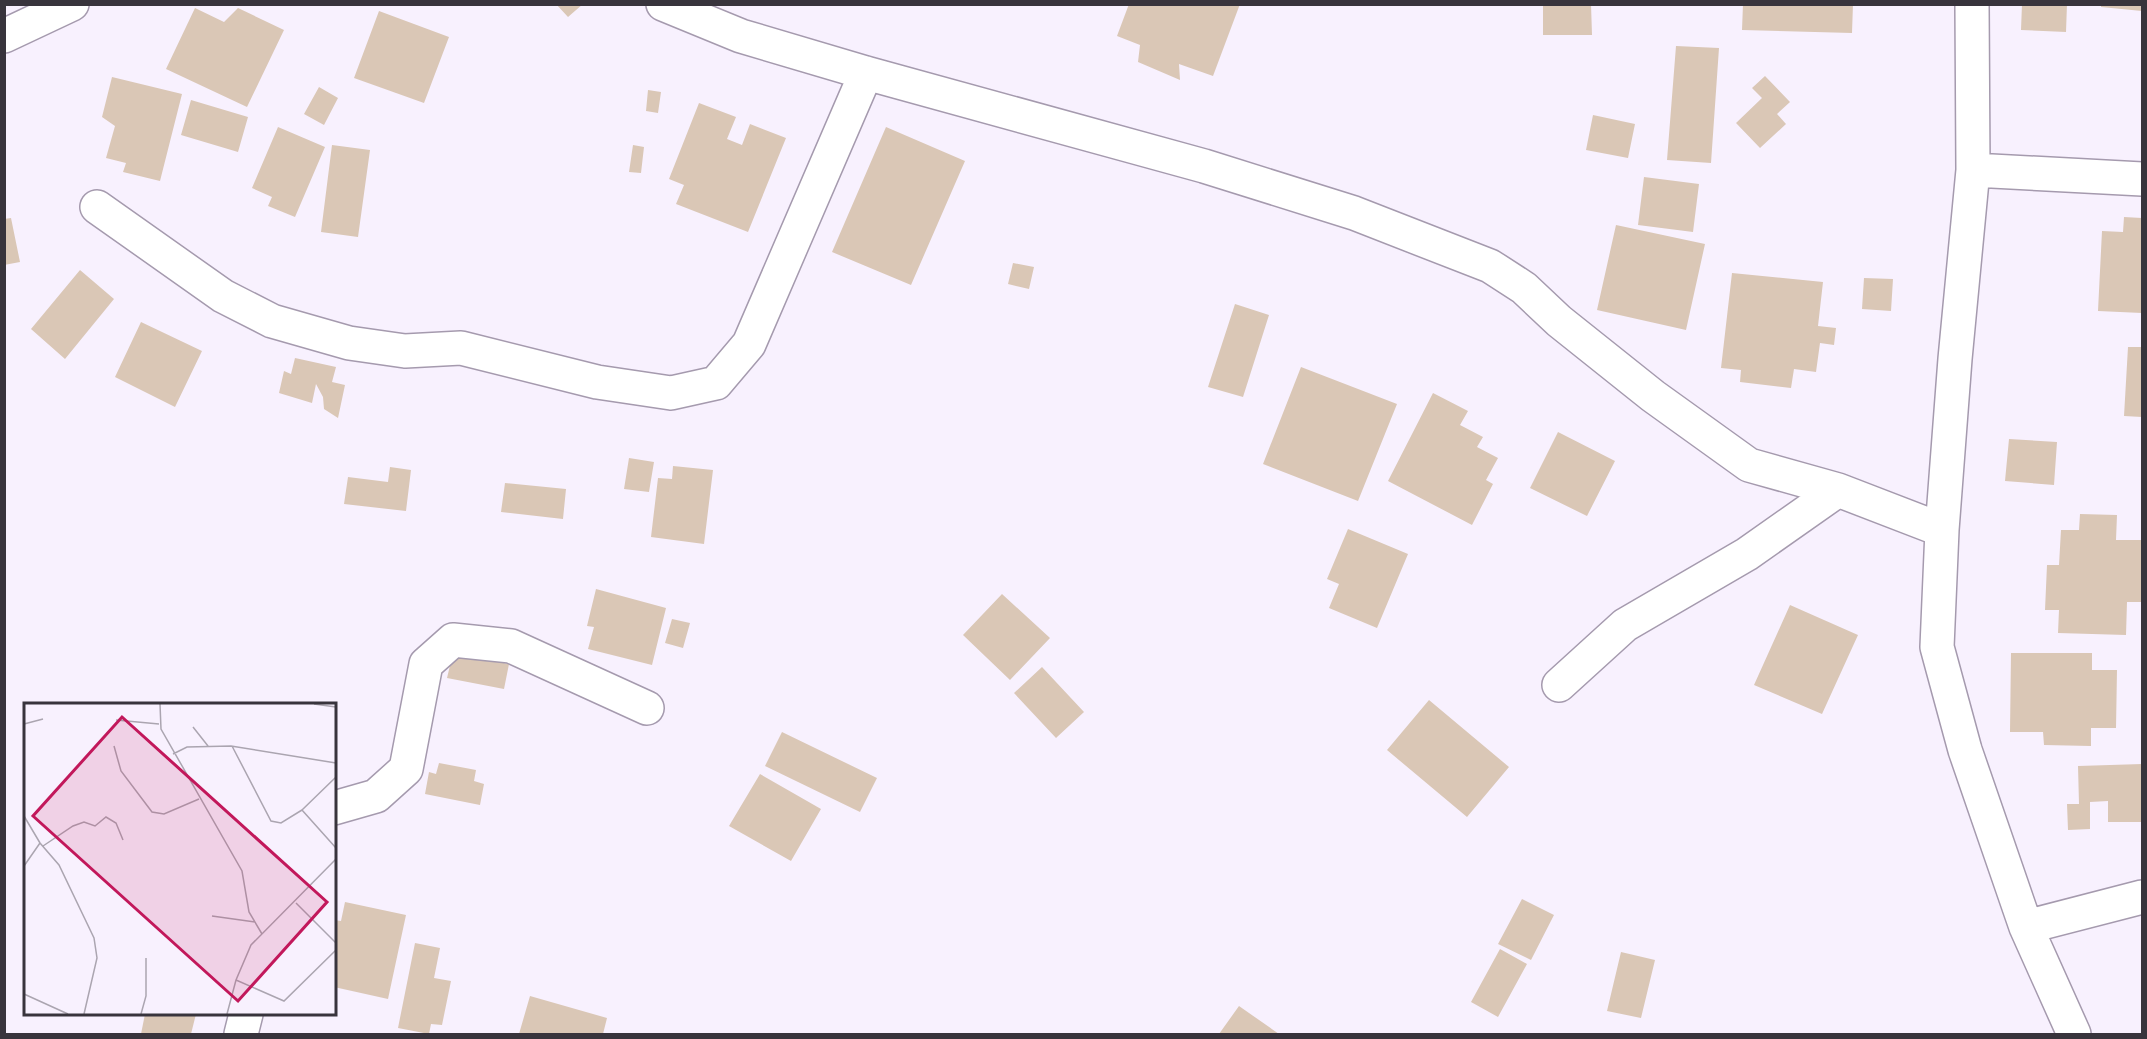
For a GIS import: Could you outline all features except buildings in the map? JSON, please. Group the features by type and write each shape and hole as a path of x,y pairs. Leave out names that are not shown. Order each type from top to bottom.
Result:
{"street":[{"path":"4,36 72,4"},
{"path":"663,4 741,36 866,73 1226,172 1354,213 1490,266 1524,288 1559,321 1653,396 1749,465 1838,490 1942,530"},
{"path":"1972,4 1973,170 1942,530 1937,647 1965,750 2026,927 2074,1035"},
{"path":"97,207 223,296 272,321 349,343 405,351 461,348 597,382 671,393 716,383 749,344 866,73"},
{"path":"1973,170 2142,180"},
{"path":"1559,685 1625,625 1748,554 1838,490"},
{"path":"336,807 376,796 406,769 426,664 453,640 511,646 647,708"},
{"path":"2026,927 2142,897"},
{"path":"241,1035 246,1015"}]}
